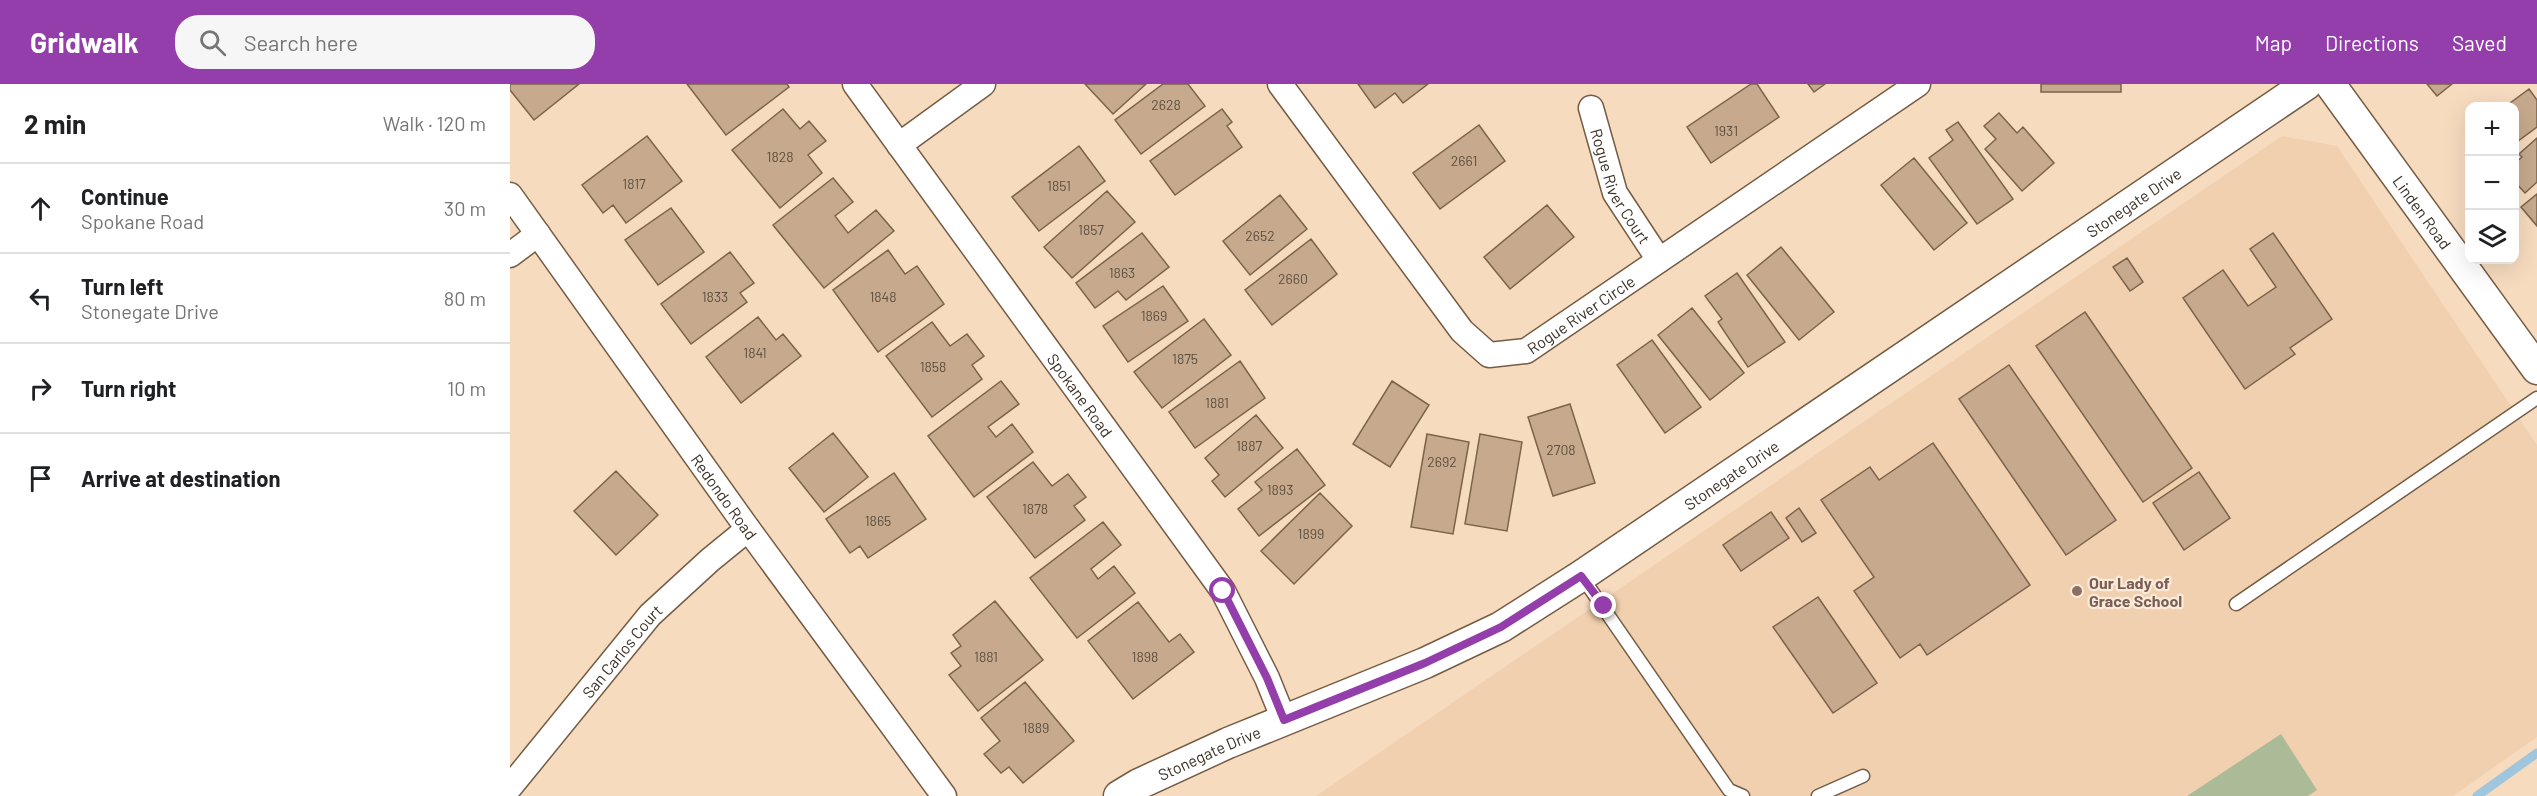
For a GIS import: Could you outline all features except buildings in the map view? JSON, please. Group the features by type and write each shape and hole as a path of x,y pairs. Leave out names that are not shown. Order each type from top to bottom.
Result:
{"street":[{"name":"Spokane Road","path":"855,84 1223,591 1267,678 1284,720"},
{"path":"899,145 983,84"},
{"name":"Rogue River Circle","path":"1280,84 1462,331 1489,355 1526,351 1918,84"},
{"name":"Stonegate Drive","path":"1119,796 1139,784 1284,720 1425,663 1501,627 1581,576 2307,84"},
{"name":"Linden Road","path":"2330,84 2537,369"},
{"name":"Rogue River Court","path":"1591,108 1615,193 1659,260"},
{"name":"Redondo Road","path":"510,195 748,529 944,796"},
{"path":"510,255 538,234"},
{"name":"San Carlos Court","path":"510,787 650,615 748,529"}],"lane":[{"path":"2236,604 2537,398"},
{"path":"1581,576 1729,790 1743,796"},
{"path":"1818,796 1863,776"}],"shaded area":[{"name":"Our Lady of Grace School","path":"2282,136 2337,146 2537,445 2537,737 2453,796 1316,796"}],"green space":[{"path":"2281,734 2317,790 2308,796 2187,796"}],"waterway":[{"path":"2477,796 2537,753"}],"place":[{"name":"Our Lady of Grace School","path":"2077,591"}],"route":[{"path":"1223,591 1267,678 1284,720 1425,663 1501,627 1581,576 1604,606"}]}
